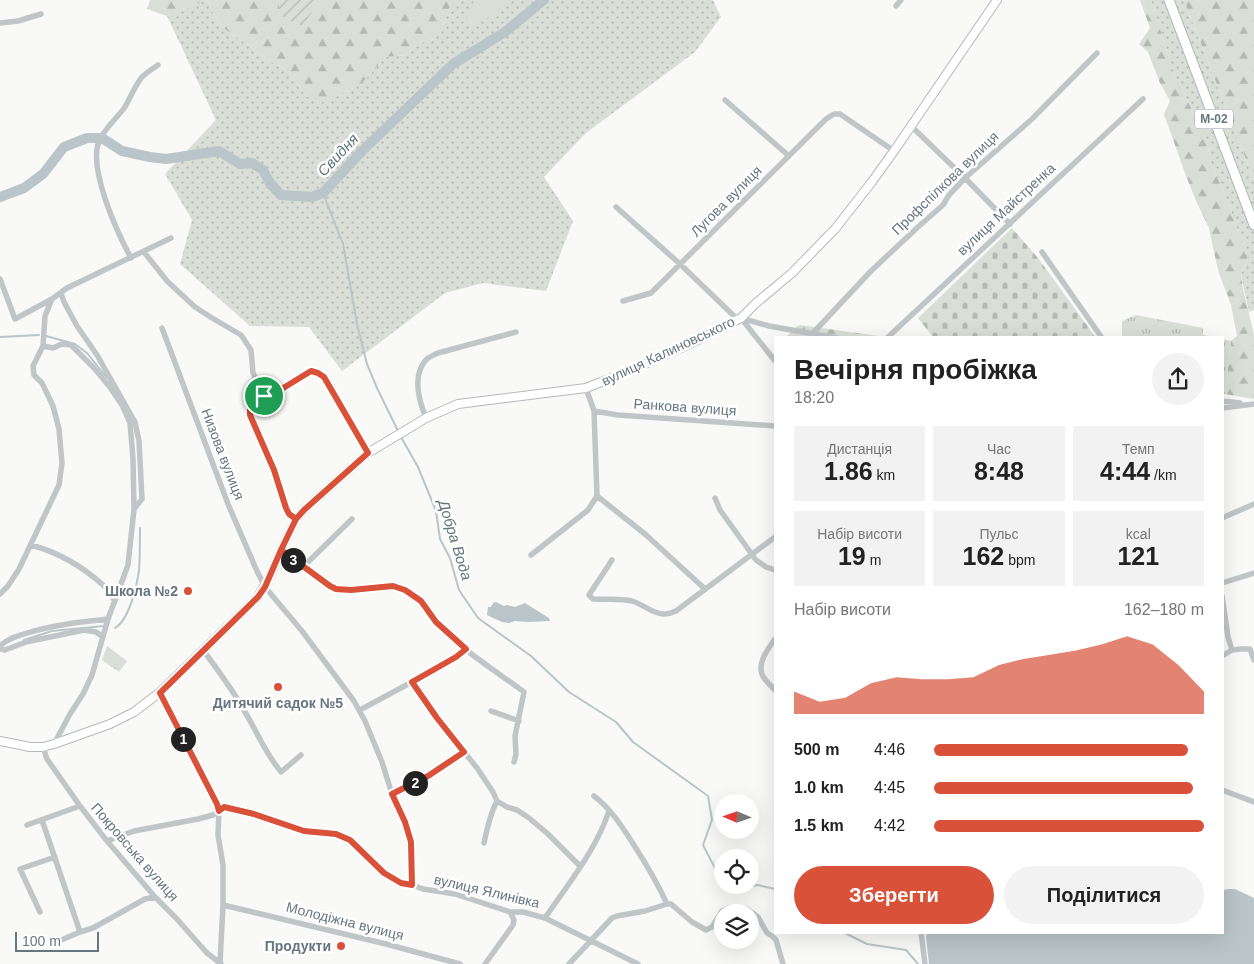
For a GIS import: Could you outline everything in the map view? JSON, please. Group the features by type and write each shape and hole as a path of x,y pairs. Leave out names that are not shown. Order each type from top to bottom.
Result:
{"highway":[{"name":"М-02","path":"1170,0 1254,225"}],"main road":[{"name":"вулиця Калиновського","path":"43,747 110,724 134,712 160,693 258,597 265,587 296,519 368,453 426,418 458,404 586,388 692,343 739,319 792,273 835,229 894,151 997,0"},
{"path":"0,740 30,747 43,747"}],"street":[{"path":"896,6 901,0"},
{"path":"0,23 18,21 41,14"},
{"name":"Профспілкова вулиця","path":"812,334 872,271 943,205 949,195 965,178 1032,119 1097,53"},
{"path":"131,258 115,226 103,190 98,166 98,143 102,135 123,110 141,78 158,65"},
{"name":"вулиця Майстренка","path":"889,336 1143,99"},
{"path":"726,100 790,156"},
{"name":"Лугова вулиця","path":"623,301 651,292 826,119 834,114 840,114 894,151"},
{"path":"910,126 1010,224"},
{"path":"616,207 739,319 774,360"},
{"path":"0,279 16,319 82,281 171,238"},
{"path":"144,252 167,281 195,307 241,334 251,350 254,373 264,396"},
{"path":"1042,252 1101,336"},
{"path":"61,292 64,302 77,326 136,422 142,499 134,509"},
{"path":"0,594 8,586 19,568 59,485 62,463 59,429 54,406 42,383 34,375 33,366 43,346 46,316 52,299"},
{"path":"739,319 824,336"},
{"name":"Низова вулиця","path":"162,328 228,504 265,587 302,631 360,710 382,762 392,794 405,822 411,842 412,885"},
{"path":"426,418 420,403 418,382 420,370 425,361 438,353 516,332"},
{"path":"43,346 53,348 62,344 72,345 110,386 122,405 130,423 133,459 134,509 128,566 108,619 92,675 54,744"},
{"path":"296,519 289,514 286,508 274,470 250,415 250,409 264,396 280,390 311,371 318,373 324,377 368,453"},
{"path":"531,555 588,510 597,496 594,411 586,388"},
{"path":"122,397 122,405"},
{"path":"1224,401 1252,404"},
{"path":"1224,408 1252,404"},
{"name":"Ранкова вулиця","path":"594,411 618,416 774,426"},
{"path":"597,496 645,534 705,589"},
{"path":"714,498 720,510 756,560 774,570"},
{"path":"1224,517 1254,504"},
{"path":"303,567 352,520"},
{"path":"612,560 590,595 593,599 632,601 666,615 676,611 774,538"},
{"path":"31,545 60,556 83,570 104,586 115,601"},
{"path":"281,550 336,589 351,590 393,586 405,590 421,601 436,622 466,649 524,692 515,736 516,754 514,762"},
{"path":"1224,582 1254,573"},
{"path":"1224,610 1232,650"},
{"path":"103,637 96,632 84,630 26,642 5,650 0,648 6,641 38,630 72,623 108,619"},
{"path":"774,640 767,651 760,670 762,676 774,689"},
{"path":"360,710 456,657 466,649"},
{"path":"1224,655 1232,650 1252,649 1254,660"},
{"path":"203,650 239,702 273,762 281,772 301,755"},
{"path":"412,682 493,792 497,801 507,808 517,810 530,818 580,866"},
{"path":"160,693 219,811 218,835 222,865 223,905 221,964"},
{"path":"491,711 519,721"},
{"name":"Покровська вулиця","path":"43,747 47,759 107,841 154,897 176,918 207,953 221,964"},
{"path":"392,794 428,776 464,752"},
{"path":"1224,791 1254,802"},
{"path":"594,796 619,822 659,886 667,904"},
{"path":"484,843 486,829 497,801"},
{"path":"27,824 80,806"},
{"name":"вулиця Ялинівка","path":"107,841 134,831 213,815 224,807 254,814 304,831 336,834 350,840 384,873 401,883 455,894 510,912 523,912 546,918 638,964"},
{"path":"546,918 596,841 609,811"},
{"path":"42,820 80,932"},
{"path":"40,912 20,870 55,857"},
{"path":"52,944 93,928 144,899 154,897"},
{"path":"569,964 612,918 671,904 692,922 706,930 712,927 722,911 729,908 747,909 758,917 767,934 776,940 783,964"},
{"name":"Молодіжна вулиця","path":"223,905 386,944 460,964"},
{"path":"485,964 513,925 514,920 510,912"},
{"path":"922,934 925,964"}],"green space":[{"path":"150,0 207,0 167,16 147,9"},
{"path":"207,0 215,17 226,30 266,59 288,71 306,96 320,103 360,85 386,57 406,55 417,45 440,34 450,6 456,0 713,0 721,17 695,52 586,133 544,177 573,221 546,291 483,283 445,293 342,371 309,327 250,326 180,264 192,220 165,174 216,120 167,16"},
{"path":"207,0 279,0 279,15 303,25 320,0 456,0 450,6 440,34 417,45 406,55 386,57 360,85 320,103 306,96 288,71 266,59 226,30 215,17"},
{"path":"279,0 320,0 303,26 279,15"},
{"path":"475,0 514,0 473,28 468,24 466,13"},
{"path":"1140,0 1151,0 1174,74 1202,129 1211,155 1211,163 1245,245 1248,260 1241,275 1254,335 1254,399 1225,394 1231,341 1237,336 1231,305 1219,273 1209,228 1186,176 1164,114 1170,101 1160,83 1148,52 1139,44 1150,28"},
{"path":"1151,0 1184,0 1254,180 1254,310 1249,312 1241,275 1248,260 1245,245 1211,163 1211,155 1202,129 1174,74"},
{"path":"1184,0 1254,0 1254,180"},
{"path":"1012,228 1038,258 1094,336 932,336 918,318"},
{"path":"1136,315 1203,328 1203,335 1210,336 1122,336 1122,321"},
{"path":"799,325 879,336 787,336"},
{"path":"1224,339 1231,341 1224,394"},
{"path":"107,646 127,661 119,672 102,660"}],"shaded area":[{"path":"496,602 504,606 515,607 525,603 549,618 550,621 502,622 487,615 488,607 491,607"},
{"path":"1235,889 1254,898 1254,964 929,964 927,934 1224,934 1224,890"}],"waterway":[{"name":"Свидня","path":"0,197 24,188 43,174 64,147 87,138 102,138 122,151 166,159 219,151 240,164 252,163 263,170 270,183 281,195 312,197 323,193 363,150 453,64 505,32 544,0"},
{"name":"Добра Вода","path":"323,193 343,244 357,324 367,364 399,433"},
{"path":"0,337 39,335"},
{"path":"46,336 75,344 87,353 107,378"},
{"name":"Добра Вода","path":"401,437 418,467 436,511 440,539 450,558 459,590 478,618 531,656 569,692 616,722 633,742 708,796 712,820 703,845 714,866"},
{"path":"115,628 124,618 132,602 139,571 140,528"},
{"path":"24,640 52,631 104,626"},
{"name":"Добра Вода","path":"759,885 774,889"},
{"name":"Добра Вода","path":"847,934 867,944 906,950 918,964"}],"place":[{"name":"Школа №2","path":"188,591"},
{"name":"Дитячий садок №5","path":"278,687"},
{"name":"Продукти","path":"341,946"}],"route":[{"path":"264,396 250,409 250,415 274,470 286,508 289,514 296,519 281,550 265,587 258,597 160,693 219,811 224,807 254,814 304,831 336,834 350,840 384,873 396,881 412,885 411,842 405,822 392,794 428,776 452,762 464,752 412,682 456,657 466,649 436,622 421,601 405,590 393,586 366,590 336,589 281,550 296,519 304,510 368,453 324,377 318,373 311,371 280,390 264,396"}]}
